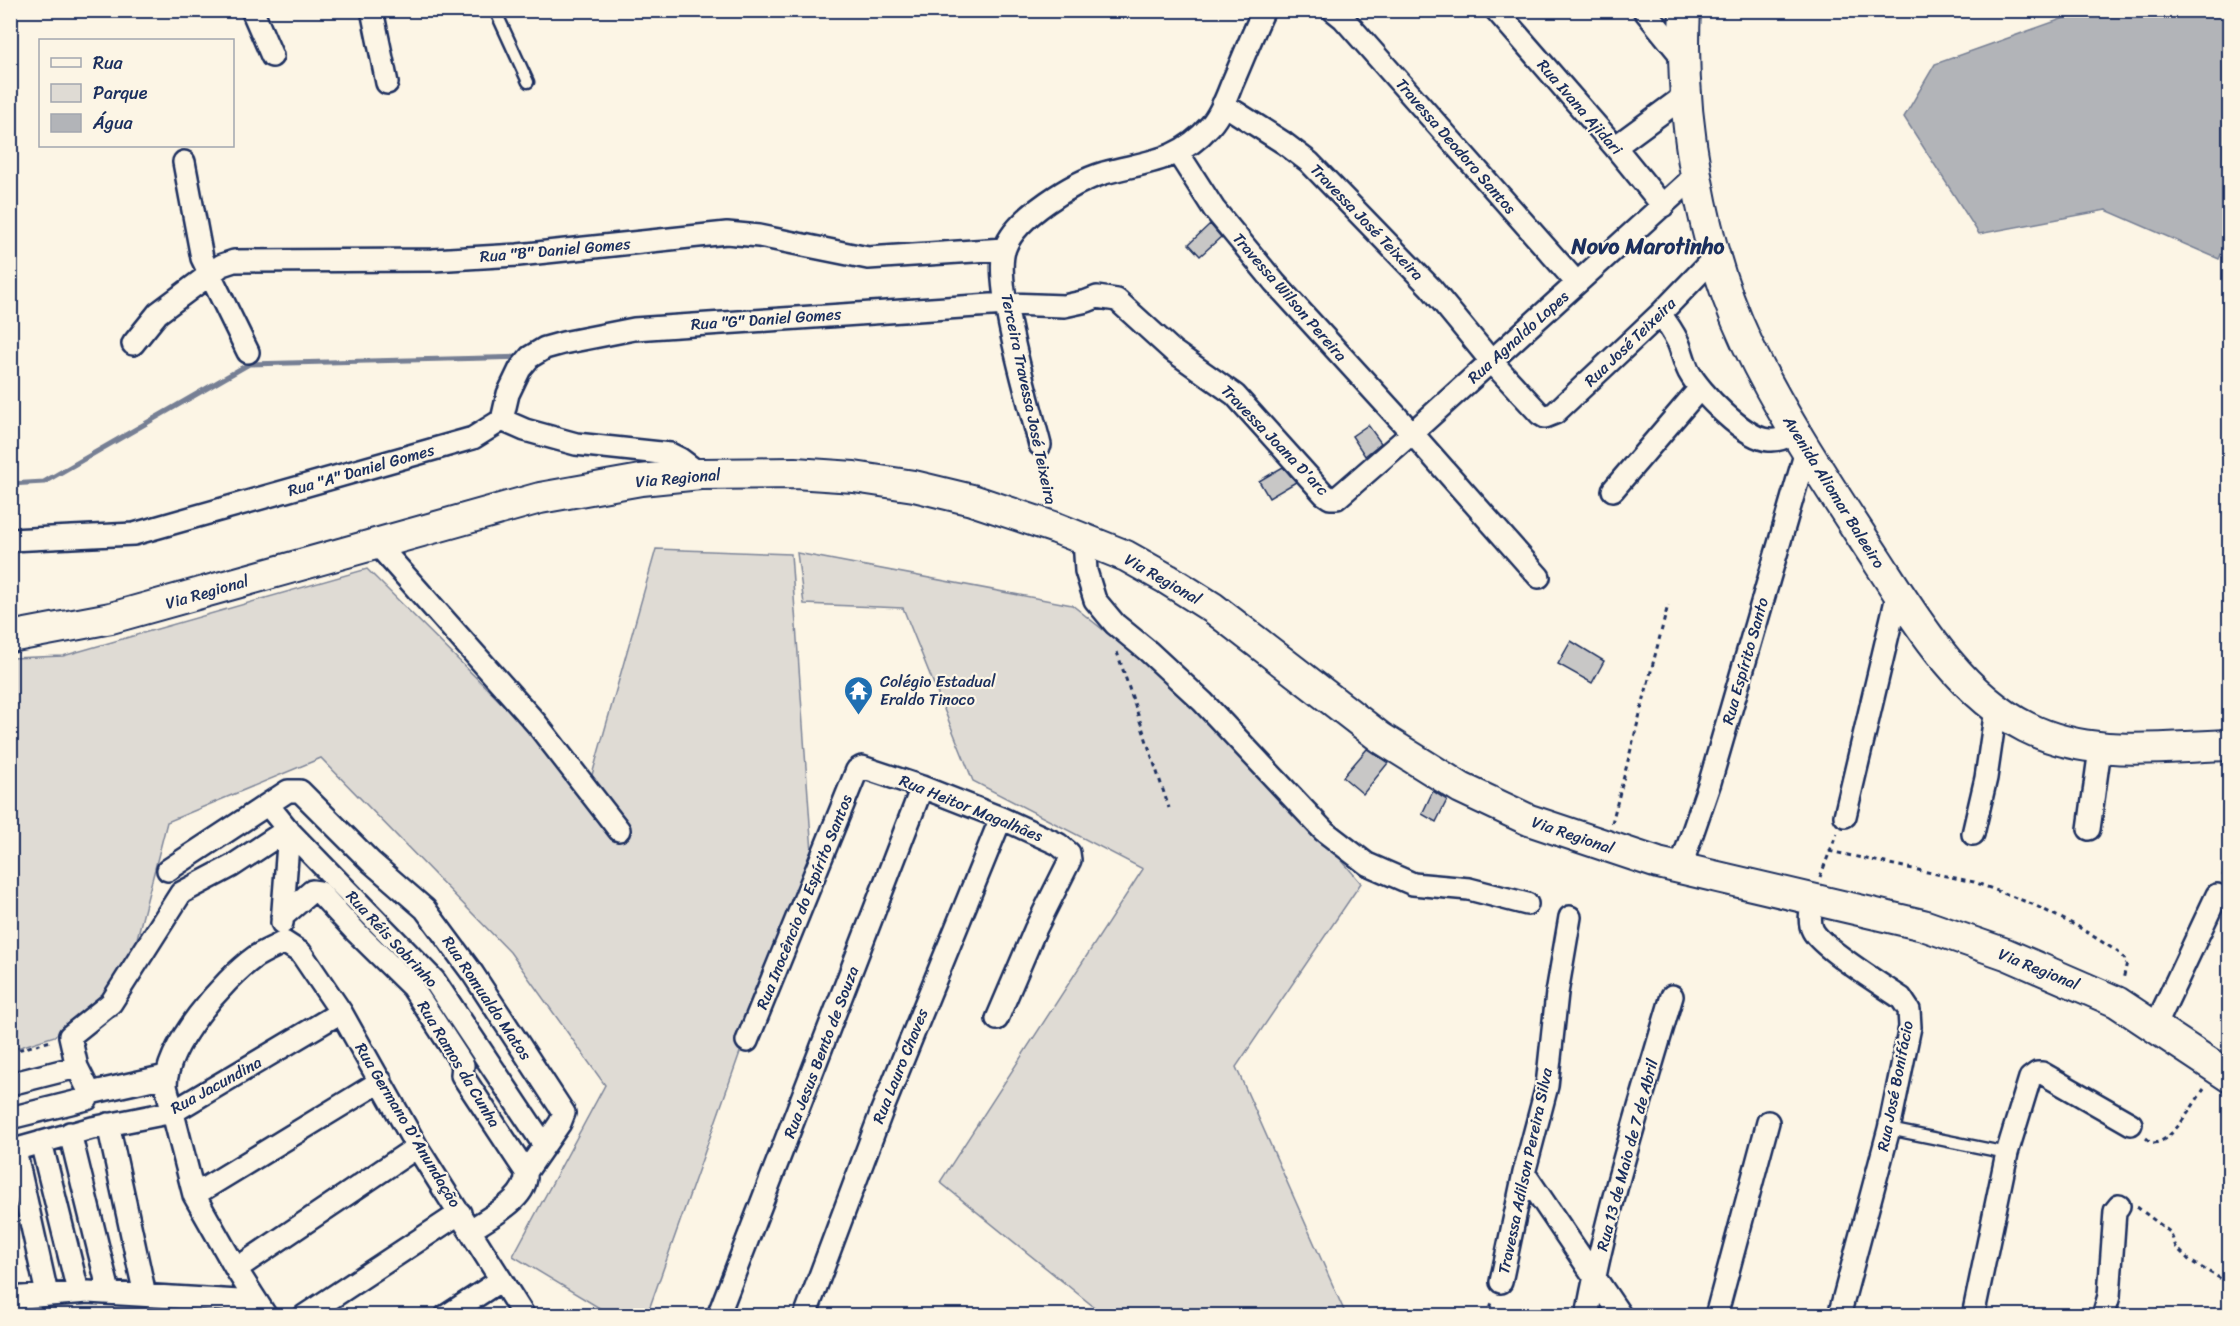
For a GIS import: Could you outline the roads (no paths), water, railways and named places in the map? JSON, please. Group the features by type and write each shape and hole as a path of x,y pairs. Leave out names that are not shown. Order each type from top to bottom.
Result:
{"main road":[{"name":"Avenida Aliomar Baleeiro","path":"1685,10 1684,59 1696,175 1714,258 1746,342 1801,442 1898,592 1959,675 1996,709 2030,729 2056,740 2100,749 2229,745"},
{"name":"Via Regional","path":"10,637 111,618 540,498 641,480 700,474 795,473 884,482 972,500 1056,528 1125,556 1213,608 1381,738 1461,788 1529,820 1606,848 1680,869 1923,926 2006,954 2117,1002 2224,1073"}],"street":[{"path":"252,10 272,56"},
{"path":"372,10 387,83"},
{"path":"1004,249 1019,226 1042,205 1091,177 1161,160 1178,153 1211,125 1223,104 1264,10"},
{"name":"Travessa Deodoro Santos","path":"1333,10 1343,18 1577,283"},
{"name":"Rua Ivana Ajidari","path":"1496,10 1663,206"},
{"path":"1644,10 1684,59"},
{"path":"1615,147 1687,94"},
{"name":"Travessa José Teixeira","path":"1223,104 1309,162 1431,288 1491,361 1540,414"},
{"name":"Travessa Wilson Pereira","path":"1178,153 1214,209 1275,283 1539,577"},
{"path":"184,162 202,258 248,352"},
{"name":"Rua Agnaldo Lopes","path":"1337,498 1412,433 1696,175"},
{"name":"Rua \"B\" Daniel Gomes","path":"133,344 158,313 222,265 234,261 433,260 507,256 727,233 759,236 868,258 1004,249"},
{"name":"Terceira Travessa José Teixeira","path":"1004,249 1003,272 1006,304 1040,445"},
{"name":"Rua José Teixeira","path":"1540,414 1545,417 1555,413 1660,314 1714,258"},
{"name":"Travessa Joana D'arc","path":"1064,306 1087,302 1097,297 1117,300 1173,351 1235,394 1323,494 1330,498 1337,498"},
{"name":"Rua \"G\" Daniel Gomes","path":"502,420 513,381 530,357 545,348 634,328 1006,304 1064,306"},
{"path":"1660,314 1678,342 1689,373 1700,388 1731,419 1766,441 1801,442"},
{"path":"1612,490 1700,388"},
{"path":"502,420 525,430 576,444 670,454 700,474"},
{"name":"Rua \"A\" Daniel Gomes","path":"10,540 134,534 473,438 502,420"},
{"name":"Rua Espírito Santo","path":"1680,869 1710,782 1801,442"},
{"path":"1084,539 1086,571 1095,600 1114,624 1148,651 1203,702 1324,831 1368,864 1413,884 1469,889 1527,904"},
{"path":"377,544 536,723 618,830"},
{"path":"1845,816 1898,592"},
{"path":"1973,834 1986,778 1996,709"},
{"path":"2090,829 2100,749"},
{"name":"Rua Heitor Magalhães","path":"864,767 1001,818 1058,844 1069,853 1070,860 1035,930 997,1019"},
{"name":"Rua Inocêncio do Espírito Santos","path":"747,1041 857,770 864,767"},
{"name":"Rua Jesus Bento de Souza","path":"718,1316 922,787"},
{"name":"Rua Romualdo Matos","path":"268,805 288,791 300,791 371,862 425,909 473,974 562,1108 563,1117 526,1172 527,1180 515,1198 466,1222 304,1316"},
{"path":"168,870 268,805"},
{"name":"Rua Réis Sobrinho","path":"268,805 289,830 434,980 544,1145"},
{"name":"Rua Lauro Chaves","path":"805,1316 881,1113 1001,818"},
{"path":"261,1309 194,1195 166,1086 166,1076 185,1035 207,1005 233,976 255,957 284,942 282,917 289,830"},
{"path":"90,1093 77,1067 70,1036 111,1003 181,894 232,866 289,830"},
{"name":"Rua Ramos da Cunha","path":"282,917 312,891 319,892 412,987 463,1065 462,1075 472,1093 526,1172"},
{"path":"2155,1027 2217,895"},
{"name":"Rua José Bonifácio","path":"1813,899 1810,921 1812,930 1818,938 1901,998 1909,1010 1910,1027 1889,1130 1839,1316"},
{"name":"Travessa Adilson Pereira Silva","path":"1501,1282 1524,1173 1547,1086 1557,993 1570,917"},
{"name":"Rua Germano D'Anundação","path":"284,942 302,953 341,1012 417,1148 524,1316"},
{"name":"Rua 13 de Maio de 7 de Abril","path":"1587,1316 1595,1275 1637,1113 1672,996"},
{"name":"Rua Jacundina","path":"13,1151 70,1133 173,1112 341,1012"},
{"path":"10,1084 77,1067"},
{"path":"1973,1316 2007,1153 2030,1078 2037,1073 2042,1073 2131,1124"},
{"path":"90,1093 166,1076"},
{"path":"194,1195 381,1082"},
{"path":"10,1118 87,1099 90,1093"},
{"path":"1716,1316 1768,1122"},
{"path":"108,1124 145,1295"},
{"path":"70,1133 109,1292"},
{"path":"40,1142 78,1292"},
{"path":"236,1269 417,1148"},
{"path":"13,1151 47,1294"},
{"path":"1524,1173 1621,1316"},
{"path":"2103,1316 2109,1296 2115,1211 2119,1206"},
{"path":"446,1316 501,1280"},
{"path":"11,1295 109,1292 261,1309"}],"lane":[{"path":"495,10 528,82"},
{"path":"1889,1130 2007,1153"}],"water":[{"path":"2087,10 2229,11 2230,233 2219,259 2106,210 1979,234 1904,117 1935,64"}],"waterway":[{"path":"10,484 44,482 249,364 522,357"}],"place":[{"name":"Colégio Estadual Eraldo Tinoco","path":"859,716"}],"district":[{"name":"Novo Marotinho","path":"1648,246"}]}
